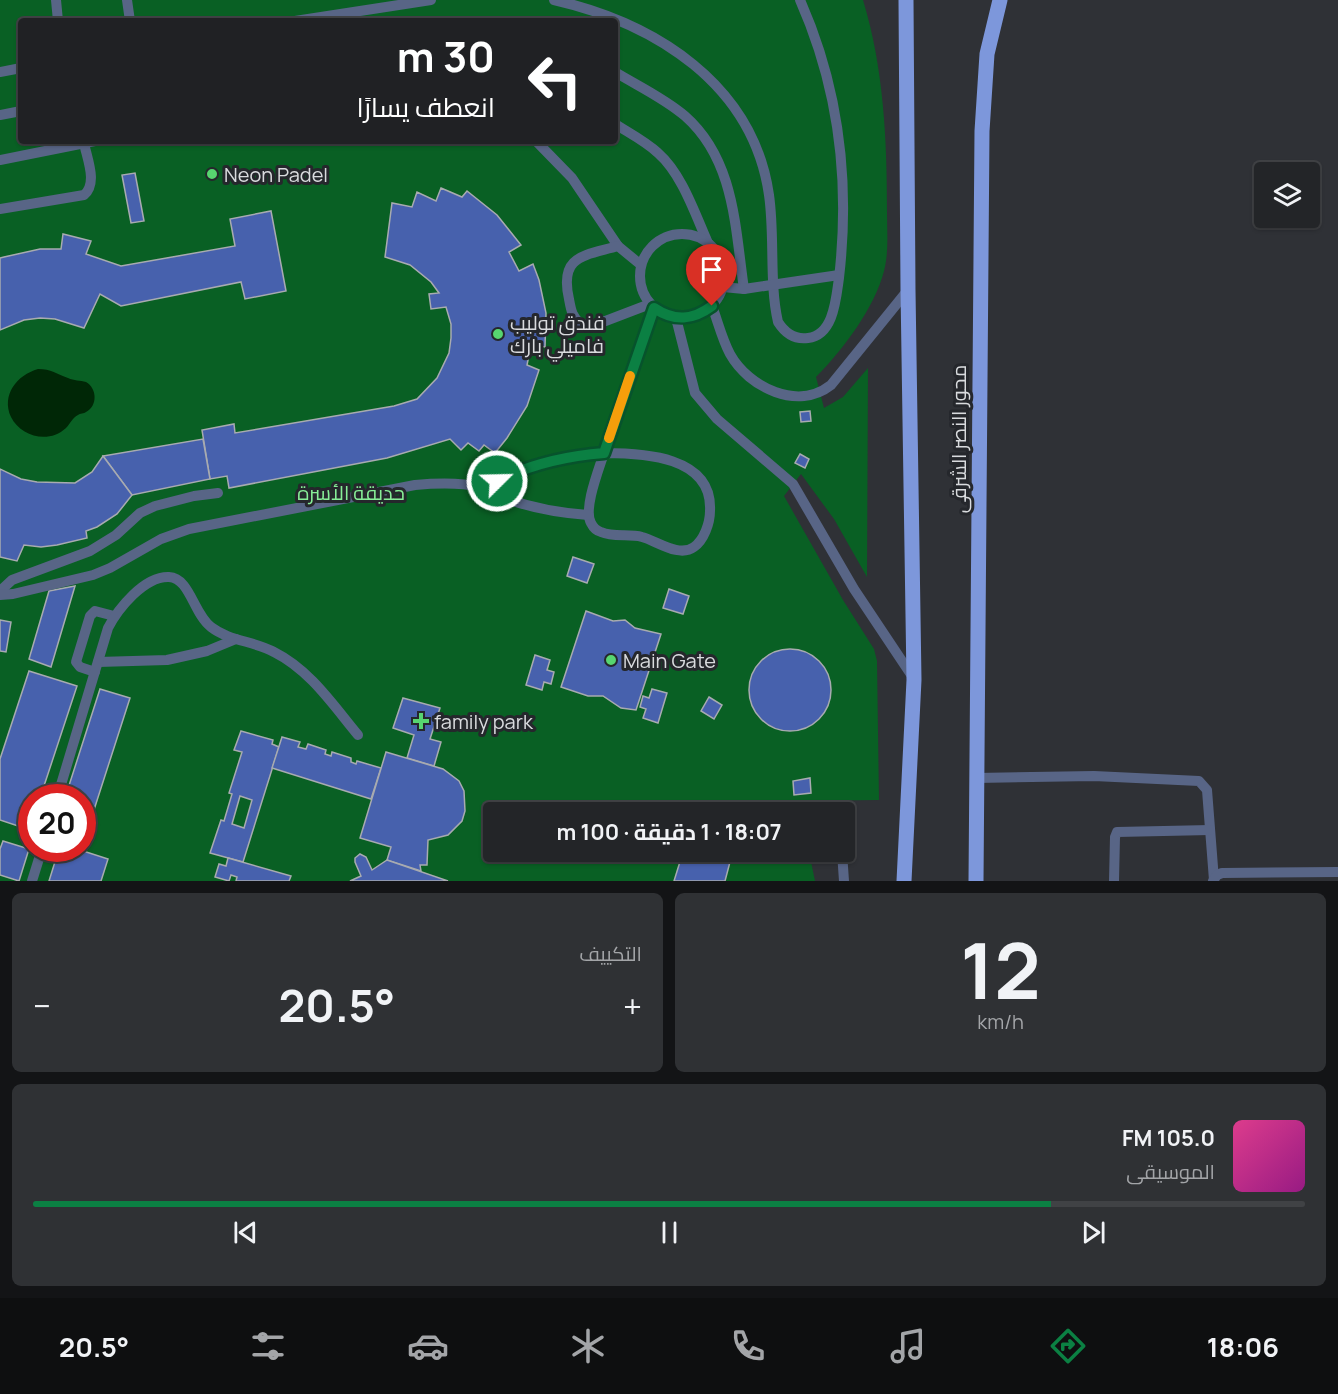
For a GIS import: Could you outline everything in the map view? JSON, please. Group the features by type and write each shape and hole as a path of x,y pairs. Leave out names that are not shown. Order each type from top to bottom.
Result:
{"main road":[{"path":"904,881 914,680 906,0"},
{"name":"محور النصر الشرقى","path":"976,881 982,121 987,54 1000,0"}],"lane":[{"path":"56,0 58,18"},
{"path":"127,0 130,18"},
{"path":"332,18 368,15 431,0"},
{"path":"554,0 613,18"},
{"path":"618,20 684,55 721,90 736,111 752,138 763,166 769,193 778,322 791,336 801,339 810,338 826,328 830,319 839,275 844,220 841,150 828,82 813,32 800,0"},
{"path":"0,72 18,69"},
{"path":"618,74 683,115 697,128 713,150 725,175 730,193 744,289"},
{"path":"0,115 18,112"},
{"path":"618,126 646,144 668,163 709,244 717,253 722,264 723,287 712,306 702,314 689,318 676,318 664,315 652,306 640,285 641,265 646,254 664,238 675,235 699,238 709,244"},
{"path":"0,160 66,144"},
{"path":"0,209 84,195 91,182 90,144"},
{"path":"539,144 572,178 618,246 641,265"},
{"path":"618,246 579,258 568,269 566,285 572,314 581,324 595,325 652,306"},
{"path":"723,287 744,289 839,275"},
{"path":"712,306 724,343 732,357 764,387 795,397 820,393 831,385 908,290"},
{"path":"482,488 541,463 572,456 604,453 642,454 680,463 690,468 704,484 710,505 710,516 701,540 689,550 682,551 639,536 603,533 591,523 588,514 604,453 652,306"},
{"path":"676,318 695,393 717,419 793,484 854,589 914,680"},
{"path":"0,595 93,575 161,539 204,526 415,485 438,483 482,488 507,500 534,508 561,513 588,514"},
{"path":"0,591 12,580 90,551 116,535 140,513 155,506 194,495 218,493"},
{"path":"61,784 108,628 114,616 127,600 143,587 157,580 171,577 184,584 200,616 210,626 222,634 271,650 298,666 358,735"},
{"path":"114,616 96,611 90,616 76,662 80,667 167,660 207,651 236,639"},
{"path":"976,778 1094,776 1199,781 1207,790 1213,880"},
{"path":"1114,881 1117,832 1210,830"},
{"path":"32,881 38,862"},
{"path":"843,862 844,881"},
{"path":"1213,880 1222,873 1338,872"}],"green space":[{"name":"حديقة الأسرة","path":"0,0 863,0 876,52 883,105 887,256 880,285 866,313 837,354 816,377 824,408 843,397 868,368 867,577 834,519 801,474 784,496 843,600 874,649 877,661 879,800 483,802 483,862 811,862 815,881 0,881"}],"shaded area":[{"path":"38,369 86,382 92,388 95,397 90,409 76,416 66,428 52,436 36,436 21,429 11,417 8,409 13,387 24,376"}],"building":[{"path":"135,173 144,221 131,223 122,175"},
{"name":"فندق توليب فاميلي بارك","path":"441,188 462,197 467,191 497,215 521,245 509,252 519,271 533,264 539,280 546,313 545,347 531,345 527,365 539,370 527,406 507,438 495,453 484,445 479,451 468,443 461,450 450,439 387,458 229,488 227,476 210,479 202,430 234,424 235,433 394,406 417,399 437,378 449,353 451,338 451,324 446,307 431,309 429,294 439,293 431,282 410,265 385,257 392,203 412,207 417,192 436,201"},
{"path":"271,211 286,291 245,299 241,282 121,306 100,294 84,328 55,319 40,318 24,320 0,330 0,258 40,249 61,249 63,234 91,241 86,254 121,266 235,246 230,219"},
{"path":"810,411 811,421 801,422 800,412"},
{"path":"203,439 210,479 132,495 103,456"},
{"path":"800,454 809,459 805,468 795,463"},
{"path":"103,456 132,495 117,514 86,531 87,538 41,547 24,545 17,561 0,557 0,469 21,479 37,482 75,483 92,472"},
{"path":"573,557 594,564 587,583 567,576"},
{"path":"75,586 51,667 29,659 49,591"},
{"path":"669,589 689,596 683,614 663,608"},
{"name":"Main Gate","path":"586,611 613,621 625,620 635,628 661,634 636,710 621,708 603,696 588,696 561,687"},
{"path":"0,620 11,622 6,652 0,651"},
{"path":"790,649 806,652 819,661 828,674 831,690 828,706 819,719 806,728 790,731 774,728 761,719 752,706 749,690 752,674 761,661 774,652"},
{"path":"535,655 550,660 547,670 554,672 551,684 544,682 542,690 526,685"},
{"path":"29,671 77,686 45,784 18,784 18,826 0,820 0,759"},
{"path":"100,689 130,698 96,804 96,784 69,784"},
{"path":"652,689 667,693 658,723 643,718 646,709 640,707 643,696 649,698"},
{"path":"709,697 722,705 714,719 701,711"},
{"path":"403,698 440,708 430,739 441,742 434,766 407,758 414,735 393,728"},
{"path":"241,731 273,740 272,744 279,747 243,862 210,853 221,820 224,821 232,794 229,793 242,752 234,750","holes":["240,796 252,800 244,828 232,824"]},
{"path":"282,737 300,742 298,747 306,749 308,744 326,750 325,754 331,756 332,752 351,758 351,762 356,764 357,761 381,768 371,799 272,768"},
{"path":"386,752 443,769 459,781 464,791 465,811 462,821 448,835 428,840 427,865 420,865 421,871 387,860 391,847 360,838"},
{"path":"810,778 811,793 794,795 793,781"},
{"path":"3,841 18,846 18,862 25,862 19,881 0,875 0,849"},
{"path":"360,854 366,857 372,870 387,860 448,881 350,881 361,876 355,862 355,858"},
{"path":"96,855 108,859 101,881 49,881 55,862 96,862"},
{"path":"228,858 291,876 289,881 236,881 237,877 231,875 229,881 215,877 219,864 226,866"},
{"path":"680,862 730,862 725,881 674,881"}],"slow traffic":[{"path":"609,438 630,376"}],"place":[{"name":"Neon Padel","path":"212,174"},
{"name":"فندق توليب فاميلي بارك","path":"498,334"},
{"name":"Main Gate","path":"611,660"},
{"name":"family park","path":"421,721"}],"route":[{"path":"497,481 541,463 572,456 604,453 654,308 664,315 689,318 702,314 712,306"}]}
